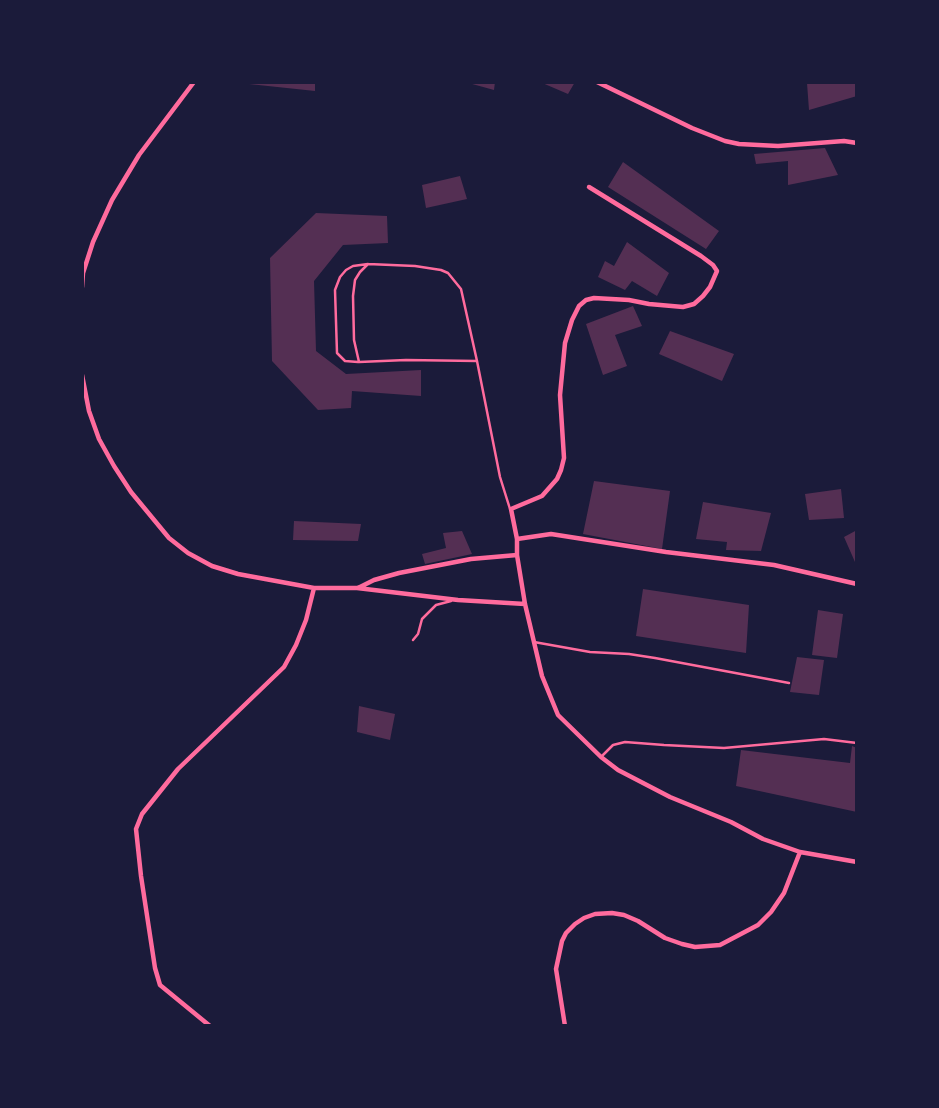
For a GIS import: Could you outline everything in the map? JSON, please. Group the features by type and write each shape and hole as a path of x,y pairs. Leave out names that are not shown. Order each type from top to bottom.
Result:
{"street":[{"path":"82,287 83,273 93,242 112,200 139,155 194,82"},
{"path":"597,82 725,141 778,146 844,141 857,143"},
{"path":"589,187 701,256 717,271 710,287 694,304 683,307 594,298 579,306 572,320 565,343 560,395 564,458 561,470 542,496 511,509 525,604 542,676 558,715 618,770 763,839 800,852 857,862"},
{"path":"82,375 89,411 99,439 131,492 169,538 188,553 212,566 238,575 314,588 357,588 458,600 525,604"},
{"path":"517,539 551,534 774,565 857,584"},
{"path":"357,588 399,573 471,559 517,555"},
{"path":"210,1026 160,985 155,968 136,829 142,814 178,769 284,667 306,620 314,588"},
{"path":"565,1026 556,969 566,933 583,918 595,914 624,915 682,944 695,947 720,944 758,925 771,912 784,893 800,852"}],"lane":[{"path":"359,362 354,340 353,288 360,272 368,264"},
{"path":"477,361 345,361 337,353 335,290 340,277 353,266 415,266 448,273 461,289 477,361 500,477 511,509"},
{"path":"413,640 418,634 422,619 436,605 458,600"},
{"path":"534,642 590,652 655,658 789,683"},
{"path":"601,757 613,745 625,742 724,748 824,739 857,743"}],"building":[{"path":"315,82 315,91 249,84"},
{"path":"465,82 495,82 494,90"},
{"path":"540,82 575,82 568,94"},
{"path":"857,82 857,96 809,110 807,83"},
{"path":"825,148 838,175 788,185 788,161 756,164 754,154"},
{"path":"623,162 719,231 706,249 608,187"},
{"path":"460,176 467,199 426,208 422,185"},
{"path":"316,213 387,216 388,243 343,245 314,281 316,351 346,374 421,370 421,396 352,391 351,408 318,410 272,361 270,258"},
{"path":"627,242 669,273 657,296 632,281 625,290 598,277 605,261 614,266"},
{"path":"633,306 642,326 615,335 627,366 603,375 586,324"},
{"path":"670,331 734,354 722,381 659,354"},
{"path":"594,481 670,491 662,549 583,534"},
{"path":"841,489 844,518 809,520 805,494"},
{"path":"703,502 771,513 761,551 726,550 727,542 696,539"},
{"path":"294,521 361,524 358,541 293,540"},
{"path":"857,530 857,561 855,562 844,537"},
{"path":"462,531 472,554 425,564 422,554 446,548 443,533"},
{"path":"643,589 749,605 746,653 636,636"},
{"path":"818,610 843,614 837,658 812,655"},
{"path":"797,657 824,660 819,695 790,692"},
{"path":"359,706 395,714 390,740 357,732"},
{"path":"852,746 857,748 857,812 736,786 741,750 850,763"}]}
